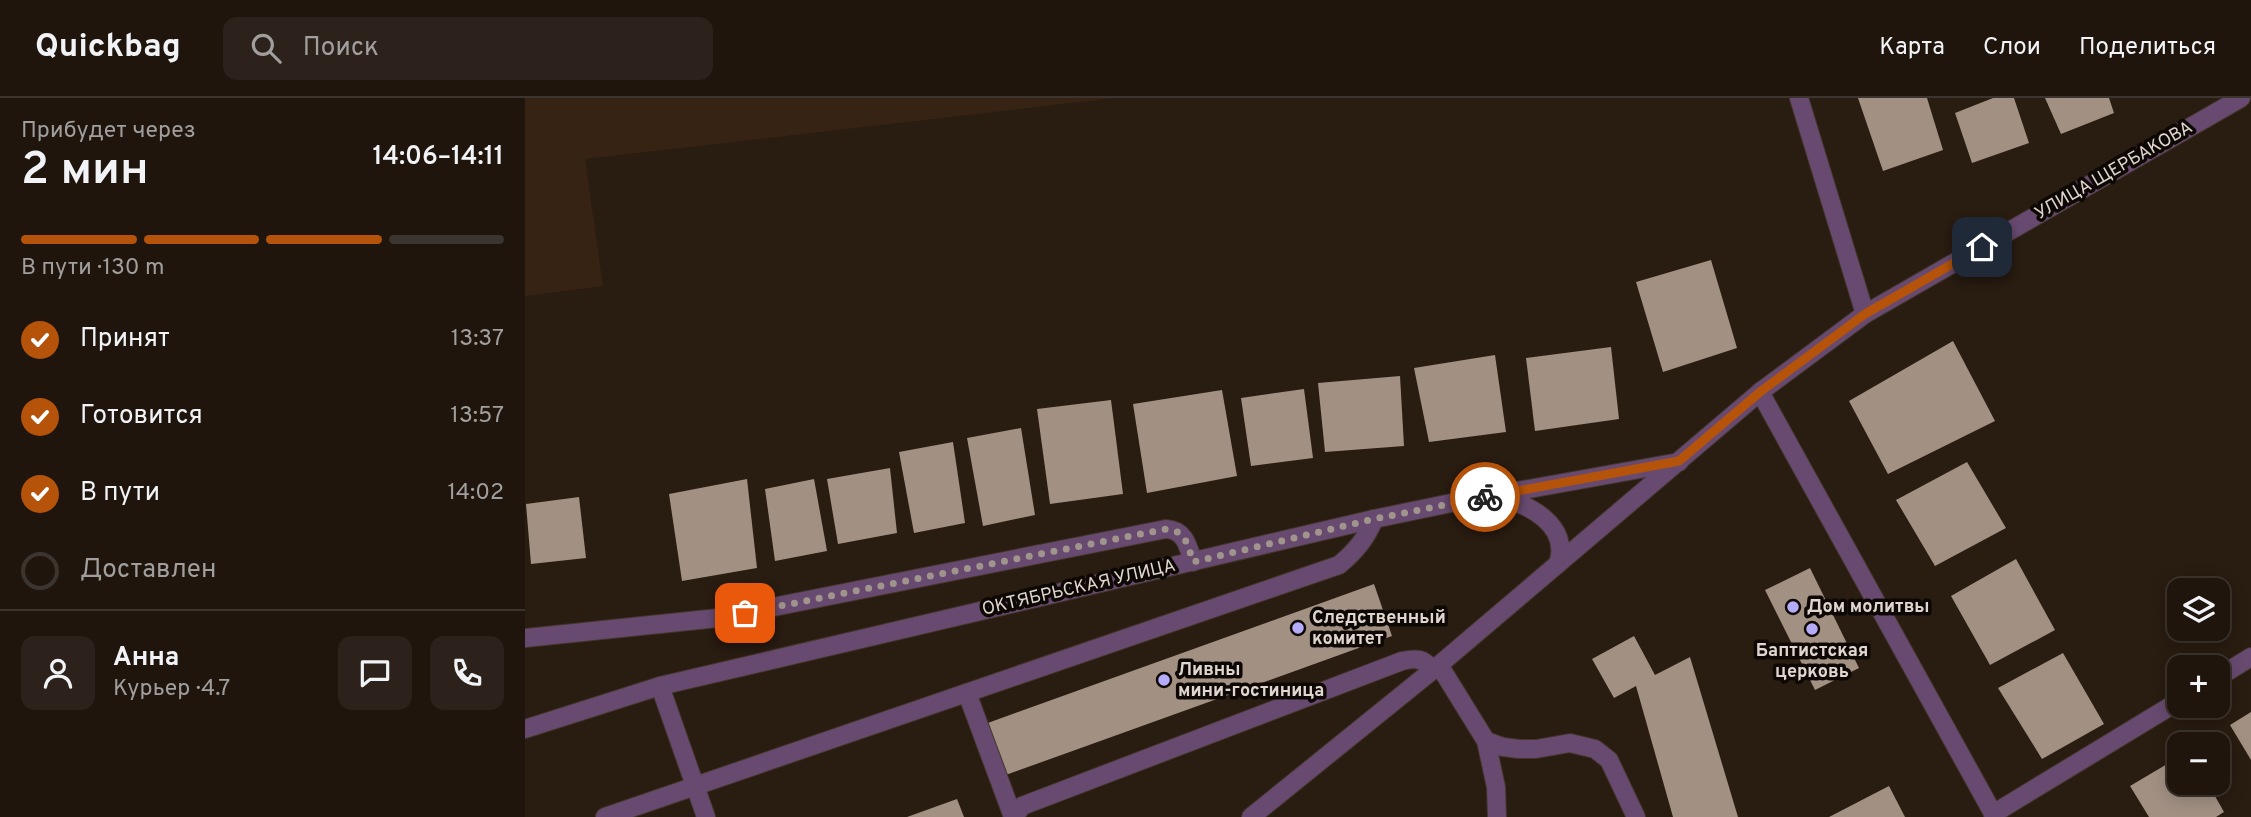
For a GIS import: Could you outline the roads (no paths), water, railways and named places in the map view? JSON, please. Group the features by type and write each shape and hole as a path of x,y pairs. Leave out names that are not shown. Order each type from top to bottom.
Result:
{"street":[{"path":"1800,98 1865,314"},
{"name":"УЛИЦА ЩЕРБАКОВА","path":"1251,817 1436,668 1760,392 1865,314 2241,98"},
{"path":"1760,392 1994,816 2167,708"},
{"name":"ОКТЯБРЬСКАЯ УЛИЦА","path":"525,729 660,686 1374,519 1679,461"},
{"path":"1489,496 1517,502 1548,522 1560,545 1558,565"},
{"path":"605,817 1339,565 1361,544 1374,519"},
{"path":"525,638 718,618 1166,529 1179,531 1184,537 1193,562"},
{"path":"2230,670 2251,657"},
{"path":"1014,817 1022,806 1402,661 1420,659 1436,668 1486,741 1496,787 1497,817"},
{"path":"660,686 706,817"},
{"path":"967,693 1014,817"},
{"path":"1486,741 1518,749 1570,743 1595,749 1609,761 1636,817"}],"place":[{"name":"Дом молитвы","path":"1793,607"},
{"name":"Следственный комитет","path":"1298,628"},
{"name":"Баптистская церковь","path":"1812,629"},
{"name":"Ливны мини-гостиница","path":"1164,680"}]}
